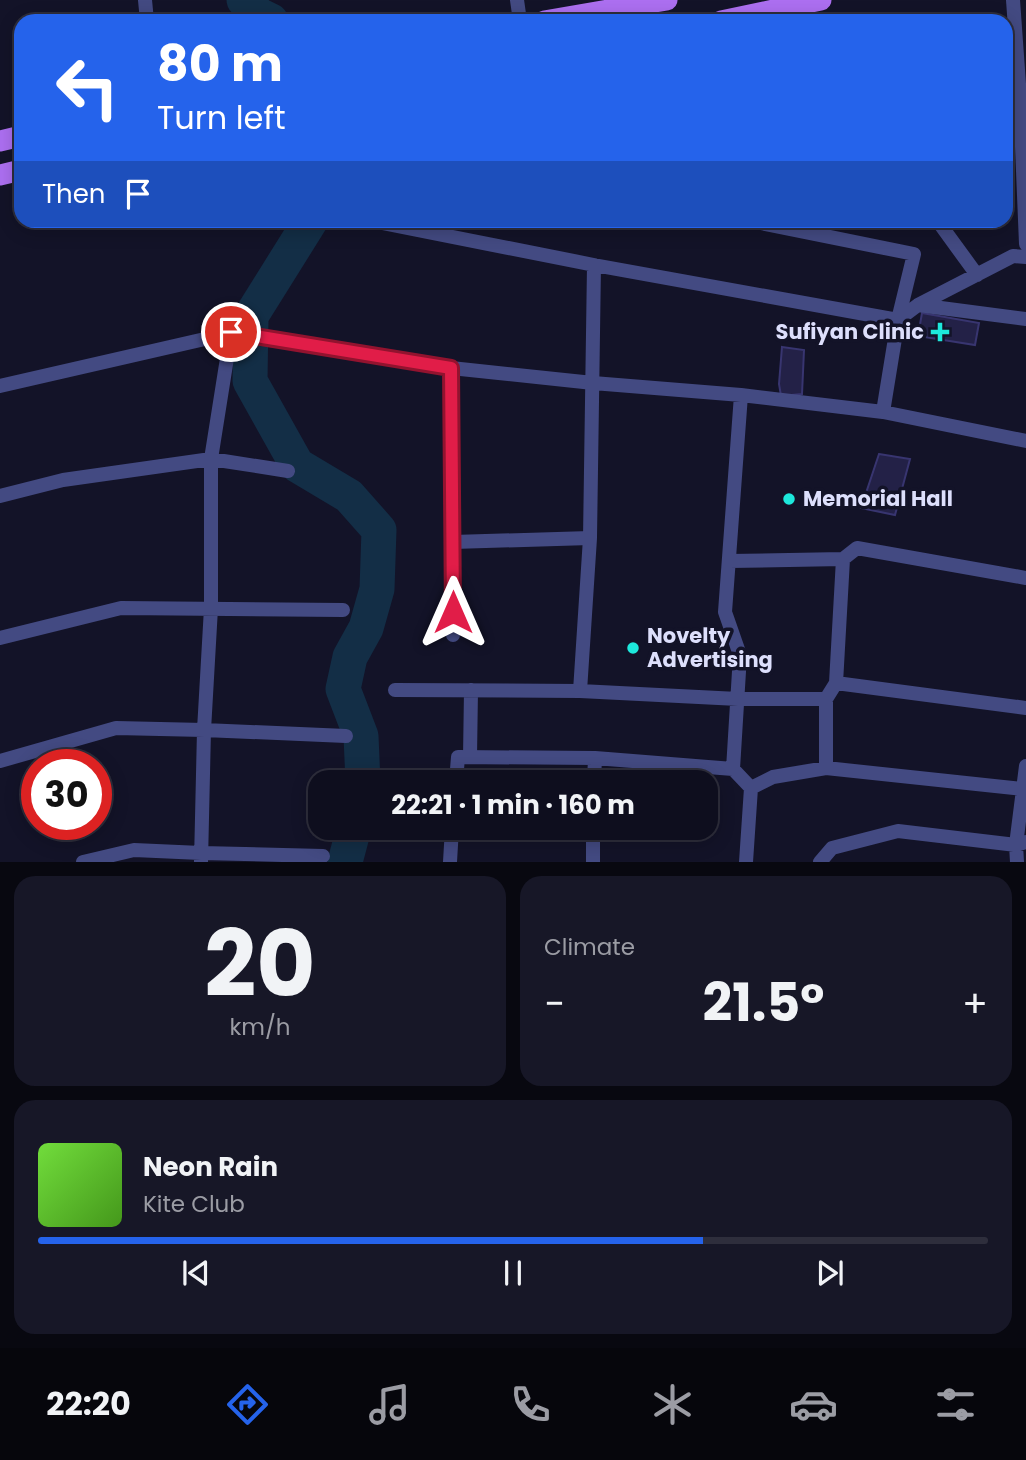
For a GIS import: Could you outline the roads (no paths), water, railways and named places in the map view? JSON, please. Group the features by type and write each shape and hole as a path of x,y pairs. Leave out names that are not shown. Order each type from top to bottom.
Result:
{"main road":[{"path":"585,14 667,0"},
{"path":"754,14 821,0"}],"street":[{"path":"1013,0 1023,98 1026,244"},
{"path":"407,228 898,320 918,305 1013,256 1026,257"},
{"path":"786,228 914,254 898,320 883,412"},
{"path":"943,228 977,275"},
{"path":"580,691 590,538 594,265"},
{"path":"918,305 1026,319"},
{"path":"0,386 238,334 451,368 741,395 883,412 1026,441"},
{"path":"201,858 204,730 211,608 211,459 238,334"},
{"path":"451,368 453,635"},
{"path":"733,769 740,655 725,612 741,395"},
{"path":"0,496 63,480 211,459 288,471"},
{"path":"453,542 590,538"},
{"path":"729,561 843,559 857,548 1026,578"},
{"path":"826,768 826,699 836,683 843,559"},
{"path":"0,638 121,608 343,610"},
{"path":"836,683 1026,708"},
{"path":"396,690 580,691 738,699 826,699"},
{"path":"470,757 471,690"},
{"path":"0,761 116,729 346,736"},
{"path":"457,770 458,757 595,758 733,769 751,788 746,862"},
{"path":"594,770 595,758"},
{"path":"1017,862 1021,844 1026,766"},
{"path":"751,788 773,777 826,768 1023,789"},
{"path":"820,862 832,848 898,831 1021,844"},
{"path":"450,862 451,840"},
{"path":"593,840 593,862"},
{"path":"83,862 134,850 201,858 323,856"}],"waterway":[{"path":"244,0 258,14"},
{"path":"306,228 251,316 250,381 297,465 349,496 379,530 377,589 366,628 350,657 343,689 361,736 362,770"},
{"path":"345,862 351,840"}],"place":[{"name":"Sufiyan Clinic","path":"940,332"},
{"name":"Memorial Hall","path":"789,499"},
{"name":"Novelty Advertising","path":"633,648"}]}
